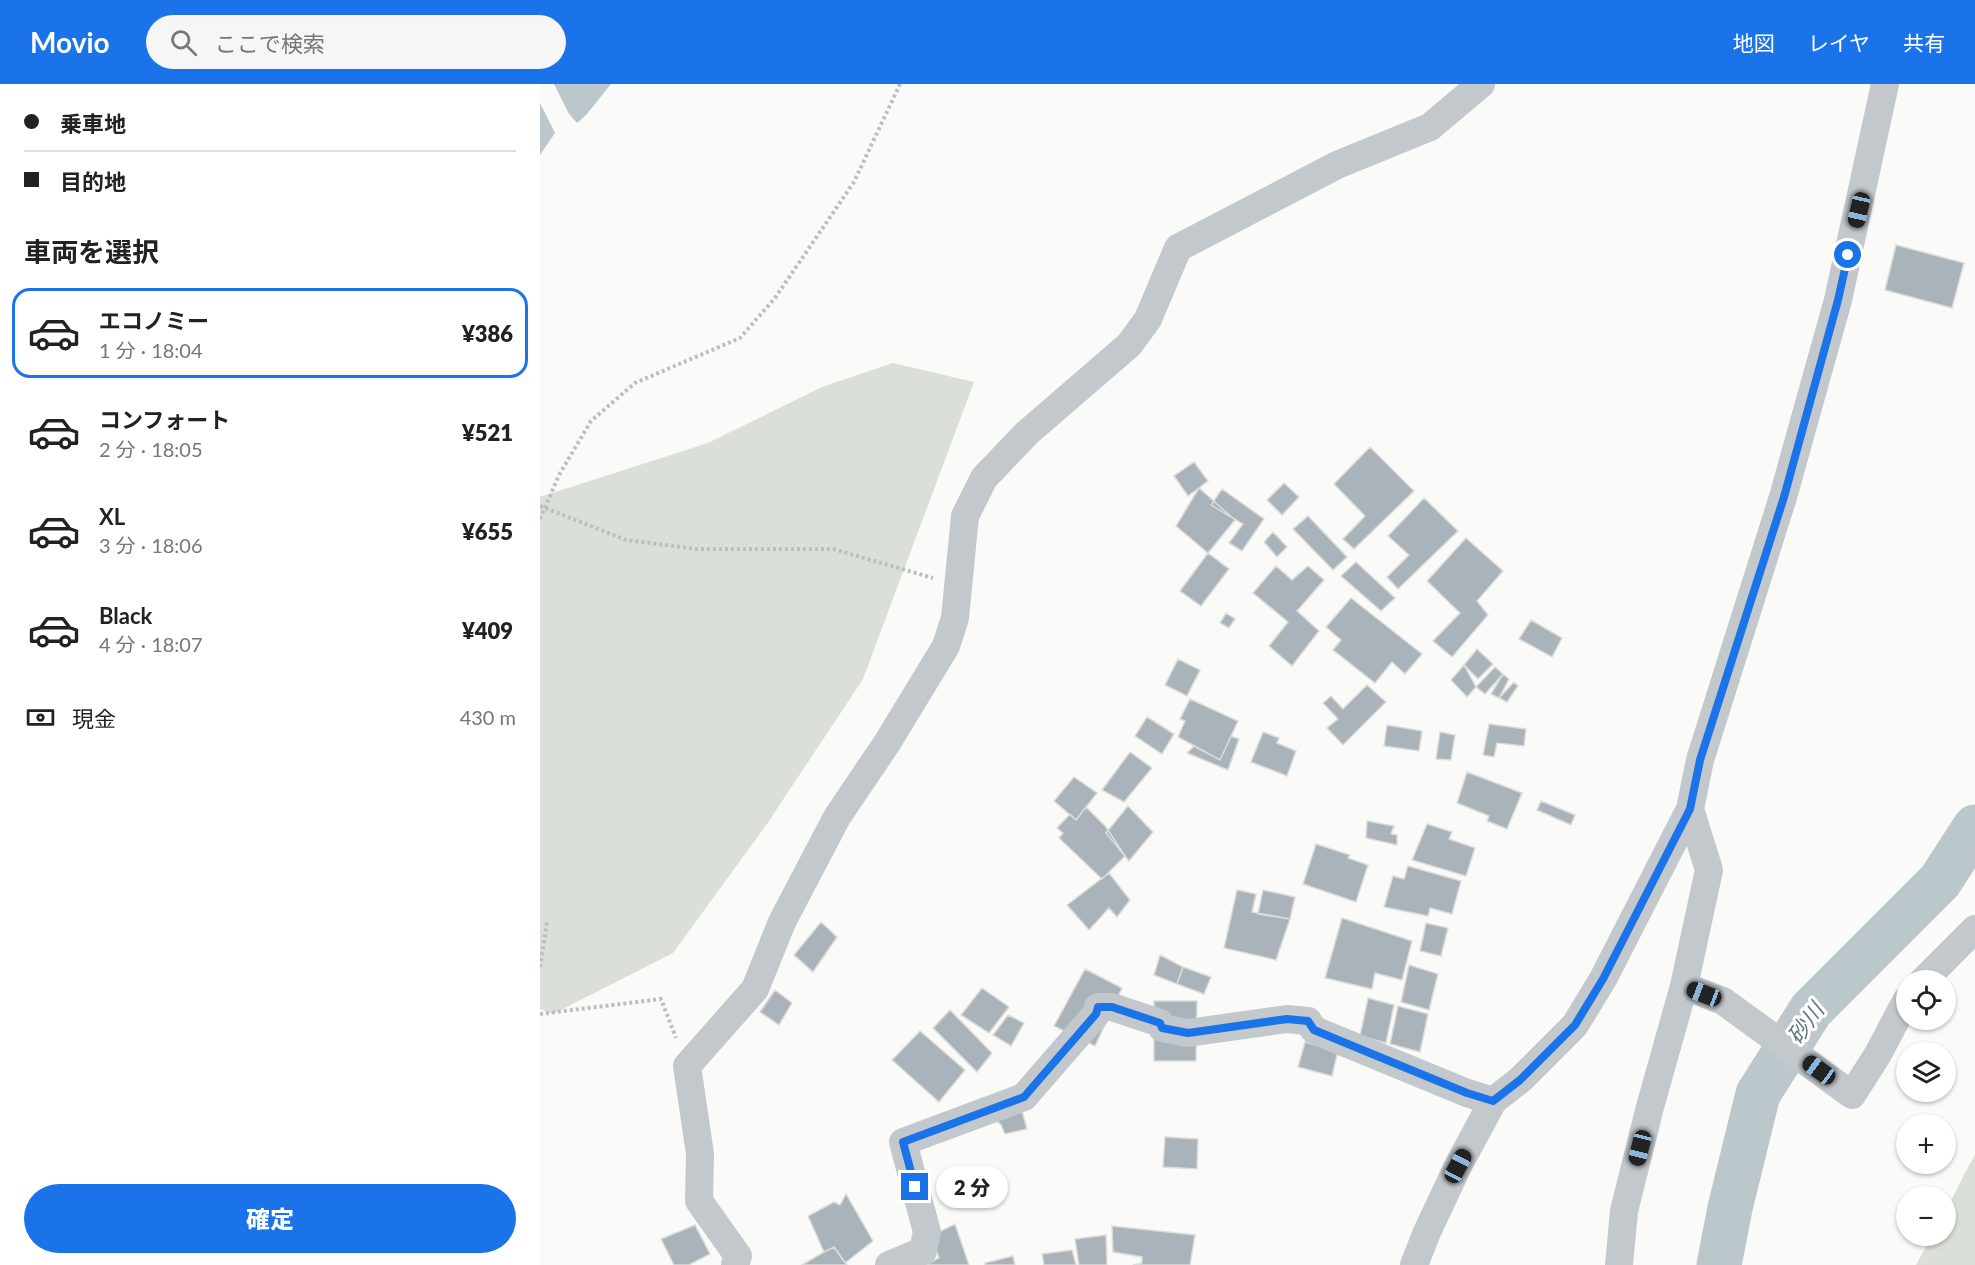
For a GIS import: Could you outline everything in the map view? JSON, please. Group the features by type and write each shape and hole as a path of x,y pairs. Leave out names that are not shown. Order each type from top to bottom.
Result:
{"street":[{"path":"735,1265 738,1256 699,1201 700,1154 687,1066 755,989 782,922 837,817 887,743 946,646 956,618 965,516 984,478 1027,433 1129,345 1148,319 1178,248 1338,165 1430,127 1481,84"},
{"path":"1414,1265 1427,1232 1493,1101 1520,1080 1575,1025 1603,979 1690,809 1700,760 1784,497 1838,300 1885,84"},
{"path":"1619,1265 1624,1211 1684,986 1709,870 1690,809"},
{"path":"1934,970 1975,929"},
{"path":"1684,986 1723,1001 1852,1095 1896,1020"},
{"path":"889,1265 923,1251 927,1232 903,1142 1024,1097 1096,1014 1098,1007 1112,1007 1160,1023 1162,1028 1188,1033 1287,1019 1308,1021 1314,1030 1467,1093 1493,1101"}],"path":[{"path":"540,519 542,507 591,421 635,383 740,338 775,298 854,182 900,84"},
{"path":"542,507 626,540 697,549 832,549 958,586"},
{"path":"540,967 547,922"},
{"path":"540,1014 661,999 687,1066"}],"shaded area":[{"path":"554,84 611,84 577,123 569,114"},
{"path":"540,103 555,133 540,155"},
{"path":"893,363 974,382 863,679 767,824 673,953 553,1014 540,1009 540,497 708,443 822,387"},
{"path":"1975,1154 1975,1265 1916,1265 1926,1246 1956,1246 1956,1191"}],"building":[{"path":"1896,245 1964,263 1952,308 1885,290"},
{"path":"1370,447 1414,491 1354,549 1343,539 1365,516 1334,484"},
{"path":"1194,462 1208,481 1188,496 1174,476"},
{"path":"1284,483 1299,497 1282,515 1267,500"},
{"path":"1199,488 1235,520 1208,553 1176,526"},
{"path":"1222,489 1264,519 1242,551 1229,543 1243,524 1211,505"},
{"path":"1424,498 1458,531 1398,589 1387,577 1409,555 1388,536"},
{"path":"1308,516 1347,557 1333,570 1293,529"},
{"path":"1273,532 1287,547 1277,557 1264,542"},
{"path":"1466,538 1503,571 1477,601 1488,615 1452,657 1433,641 1460,613 1427,581"},
{"path":"1208,553 1229,569 1201,606 1180,591"},
{"path":"1356,562 1395,598 1381,611 1341,576"},
{"path":"1276,566 1292,580 1308,566 1324,580 1297,611 1319,631 1292,666 1269,646 1288,622 1253,593"},
{"path":"1351,598 1422,654 1405,674 1392,662 1375,683 1333,650 1341,640 1326,627"},
{"path":"1226,613 1235,619 1229,628 1220,623"},
{"path":"1531,620 1562,638 1552,657 1519,639"},
{"path":"1477,649 1493,664 1478,679 1464,665"},
{"path":"1178,659 1200,670 1187,696 1165,685"},
{"path":"1464,665 1476,687 1467,697 1451,680"},
{"path":"1495,667 1503,674 1485,694 1476,687"},
{"path":"1503,674 1509,679 1499,698 1491,694"},
{"path":"1514,682 1518,686 1507,702 1499,698"},
{"path":"1367,685 1386,702 1343,745 1327,728 1338,719 1323,703 1331,696 1343,709"},
{"path":"1190,699 1238,721 1220,760 1178,737 1185,721 1180,719"},
{"path":"1147,717 1174,734 1162,754 1135,736"},
{"path":"1489,724 1526,729 1524,746 1497,743 1494,757 1483,755"},
{"path":"1387,725 1422,731 1419,751 1384,746"},
{"path":"1263,732 1279,738 1277,743 1296,751 1287,776 1251,762"},
{"path":"1440,732 1455,735 1451,760 1436,759"},
{"path":"1231,736 1239,739 1228,770 1187,753 1194,746 1220,760"},
{"path":"1130,752 1152,768 1124,802 1102,790"},
{"path":"1467,772 1522,793 1507,829 1487,821 1489,816 1457,803"},
{"path":"1074,777 1097,793 1076,820 1054,801"},
{"path":"1541,801 1575,815 1571,825 1537,810"},
{"path":"1128,806 1153,832 1129,861 1106,833"},
{"path":"1086,807 1106,827 1125,856 1102,879 1059,838 1063,833 1057,828 1070,814 1076,820"},
{"path":"1367,821 1394,826 1391,834 1397,835 1397,845 1366,838"},
{"path":"1427,824 1452,832 1449,839 1475,848 1466,876 1412,860"},
{"path":"1316,844 1350,855 1348,858 1368,865 1356,902 1303,884"},
{"path":"1408,866 1461,881 1452,914 1430,908 1428,916 1384,907 1393,876 1404,879"},
{"path":"1109,873 1130,900 1117,917 1109,908 1089,930 1067,905"},
{"path":"1237,890 1256,894 1252,912 1290,919 1276,960 1224,948"},
{"path":"1263,890 1295,897 1290,919 1258,914"},
{"path":"1342,918 1412,941 1402,980 1375,973 1372,989 1325,978"},
{"path":"821,922 837,937 813,972 794,955"},
{"path":"1426,923 1448,928 1441,956 1420,951"},
{"path":"1160,955 1183,967 1177,984 1154,975"},
{"path":"1409,965 1438,974 1429,1010 1401,1002"},
{"path":"1183,967 1211,977 1204,994 1177,984"},
{"path":"1085,969 1122,988 1095,1046 1054,1026"},
{"path":"982,988 1009,1007 989,1033 961,1015"},
{"path":"775,990 792,1003 779,1025 760,1012"},
{"path":"1368,998 1394,1005 1386,1043 1360,1036"},
{"path":"1154,1001 1197,1001 1196,1061 1154,1061"},
{"path":"1398,1006 1428,1014 1420,1052 1390,1044"},
{"path":"950,1010 992,1053 977,1072 933,1028"},
{"path":"1008,1015 1024,1023 1011,1046 993,1035"},
{"path":"920,1031 965,1070 939,1102 892,1060"},
{"path":"1305,1042 1338,1051 1332,1076 1298,1067"},
{"path":"1021,1107 1027,1129 1005,1134 1001,1125 987,1111"},
{"path":"1165,1137 1198,1139 1197,1169 1163,1167"},
{"path":"846,1194 873,1241 845,1263 834,1247 824,1252 808,1216 834,1202 840,1205"},
{"path":"955,1224 969,1265 926,1265 939,1258 931,1236"},
{"path":"695,1225 710,1254 689,1265 674,1265 661,1239"},
{"path":"1112,1226 1195,1235 1190,1265 1133,1265 1142,1263 1142,1257 1113,1252"},
{"path":"1106,1235 1107,1265 1079,1265 1075,1239"},
{"path":"834,1247 847,1265 802,1265 824,1252"},
{"path":"1072,1250 1076,1265 1044,1265 1042,1254"},
{"path":"1013,1256 1015,1265 985,1265 985,1263"}],"waterway":[{"name":"砂川","path":"1719,1265 1730,1208 1758,1094 1811,1010 1940,881 1975,827"}],"route":[{"path":"915,1187 903,1142 1024,1097 1096,1014 1098,1007 1112,1007 1160,1023 1162,1028 1188,1033 1287,1019 1308,1021 1314,1030 1467,1093 1493,1101 1520,1080 1575,1025 1603,979 1690,809 1700,760 1784,497 1838,300 1848,255"}]}
